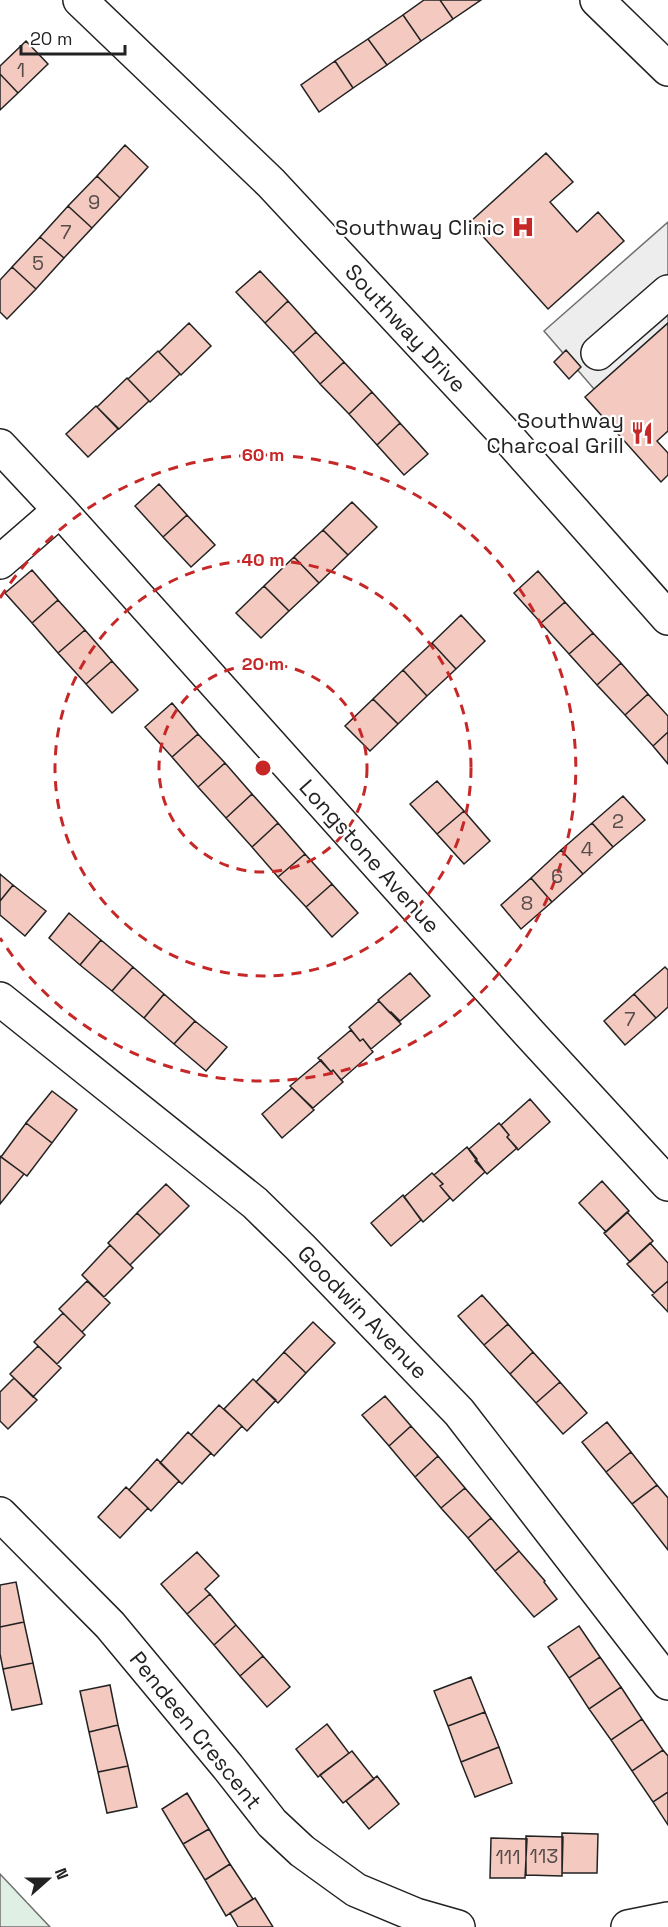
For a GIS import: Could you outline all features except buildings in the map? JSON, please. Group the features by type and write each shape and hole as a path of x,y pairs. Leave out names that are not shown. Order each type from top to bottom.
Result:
{"street":[{"name":"Southway Drive","path":"80,0 271,183 504,433 668,618"},
{"path":"597,0 668,69"},
{"path":"598,353 668,292"},
{"name":"Longstone Avenue","path":"0,446 668,1184"},
{"path":"0,562 60,510"},
{"name":"Goodwin Avenue","path":"0,999 255,1203 300,1247 459,1412 668,1683"},
{"name":"Pendeen Crescent","path":"0,1514 110,1625 272,1823 309,1857 356,1890 414,1921 458,1927"},
{"path":"628,1927 668,1919"}],"green space":[{"path":"0,1874 50,1927 0,1927"}],"shaded area":[{"path":"668,222 668,323 594,389 544,331"}],"place":[{"name":"Southway Clinic","path":"523,227"},
{"name":"Southway Charcoal Grill","path":"642,433"}]}
